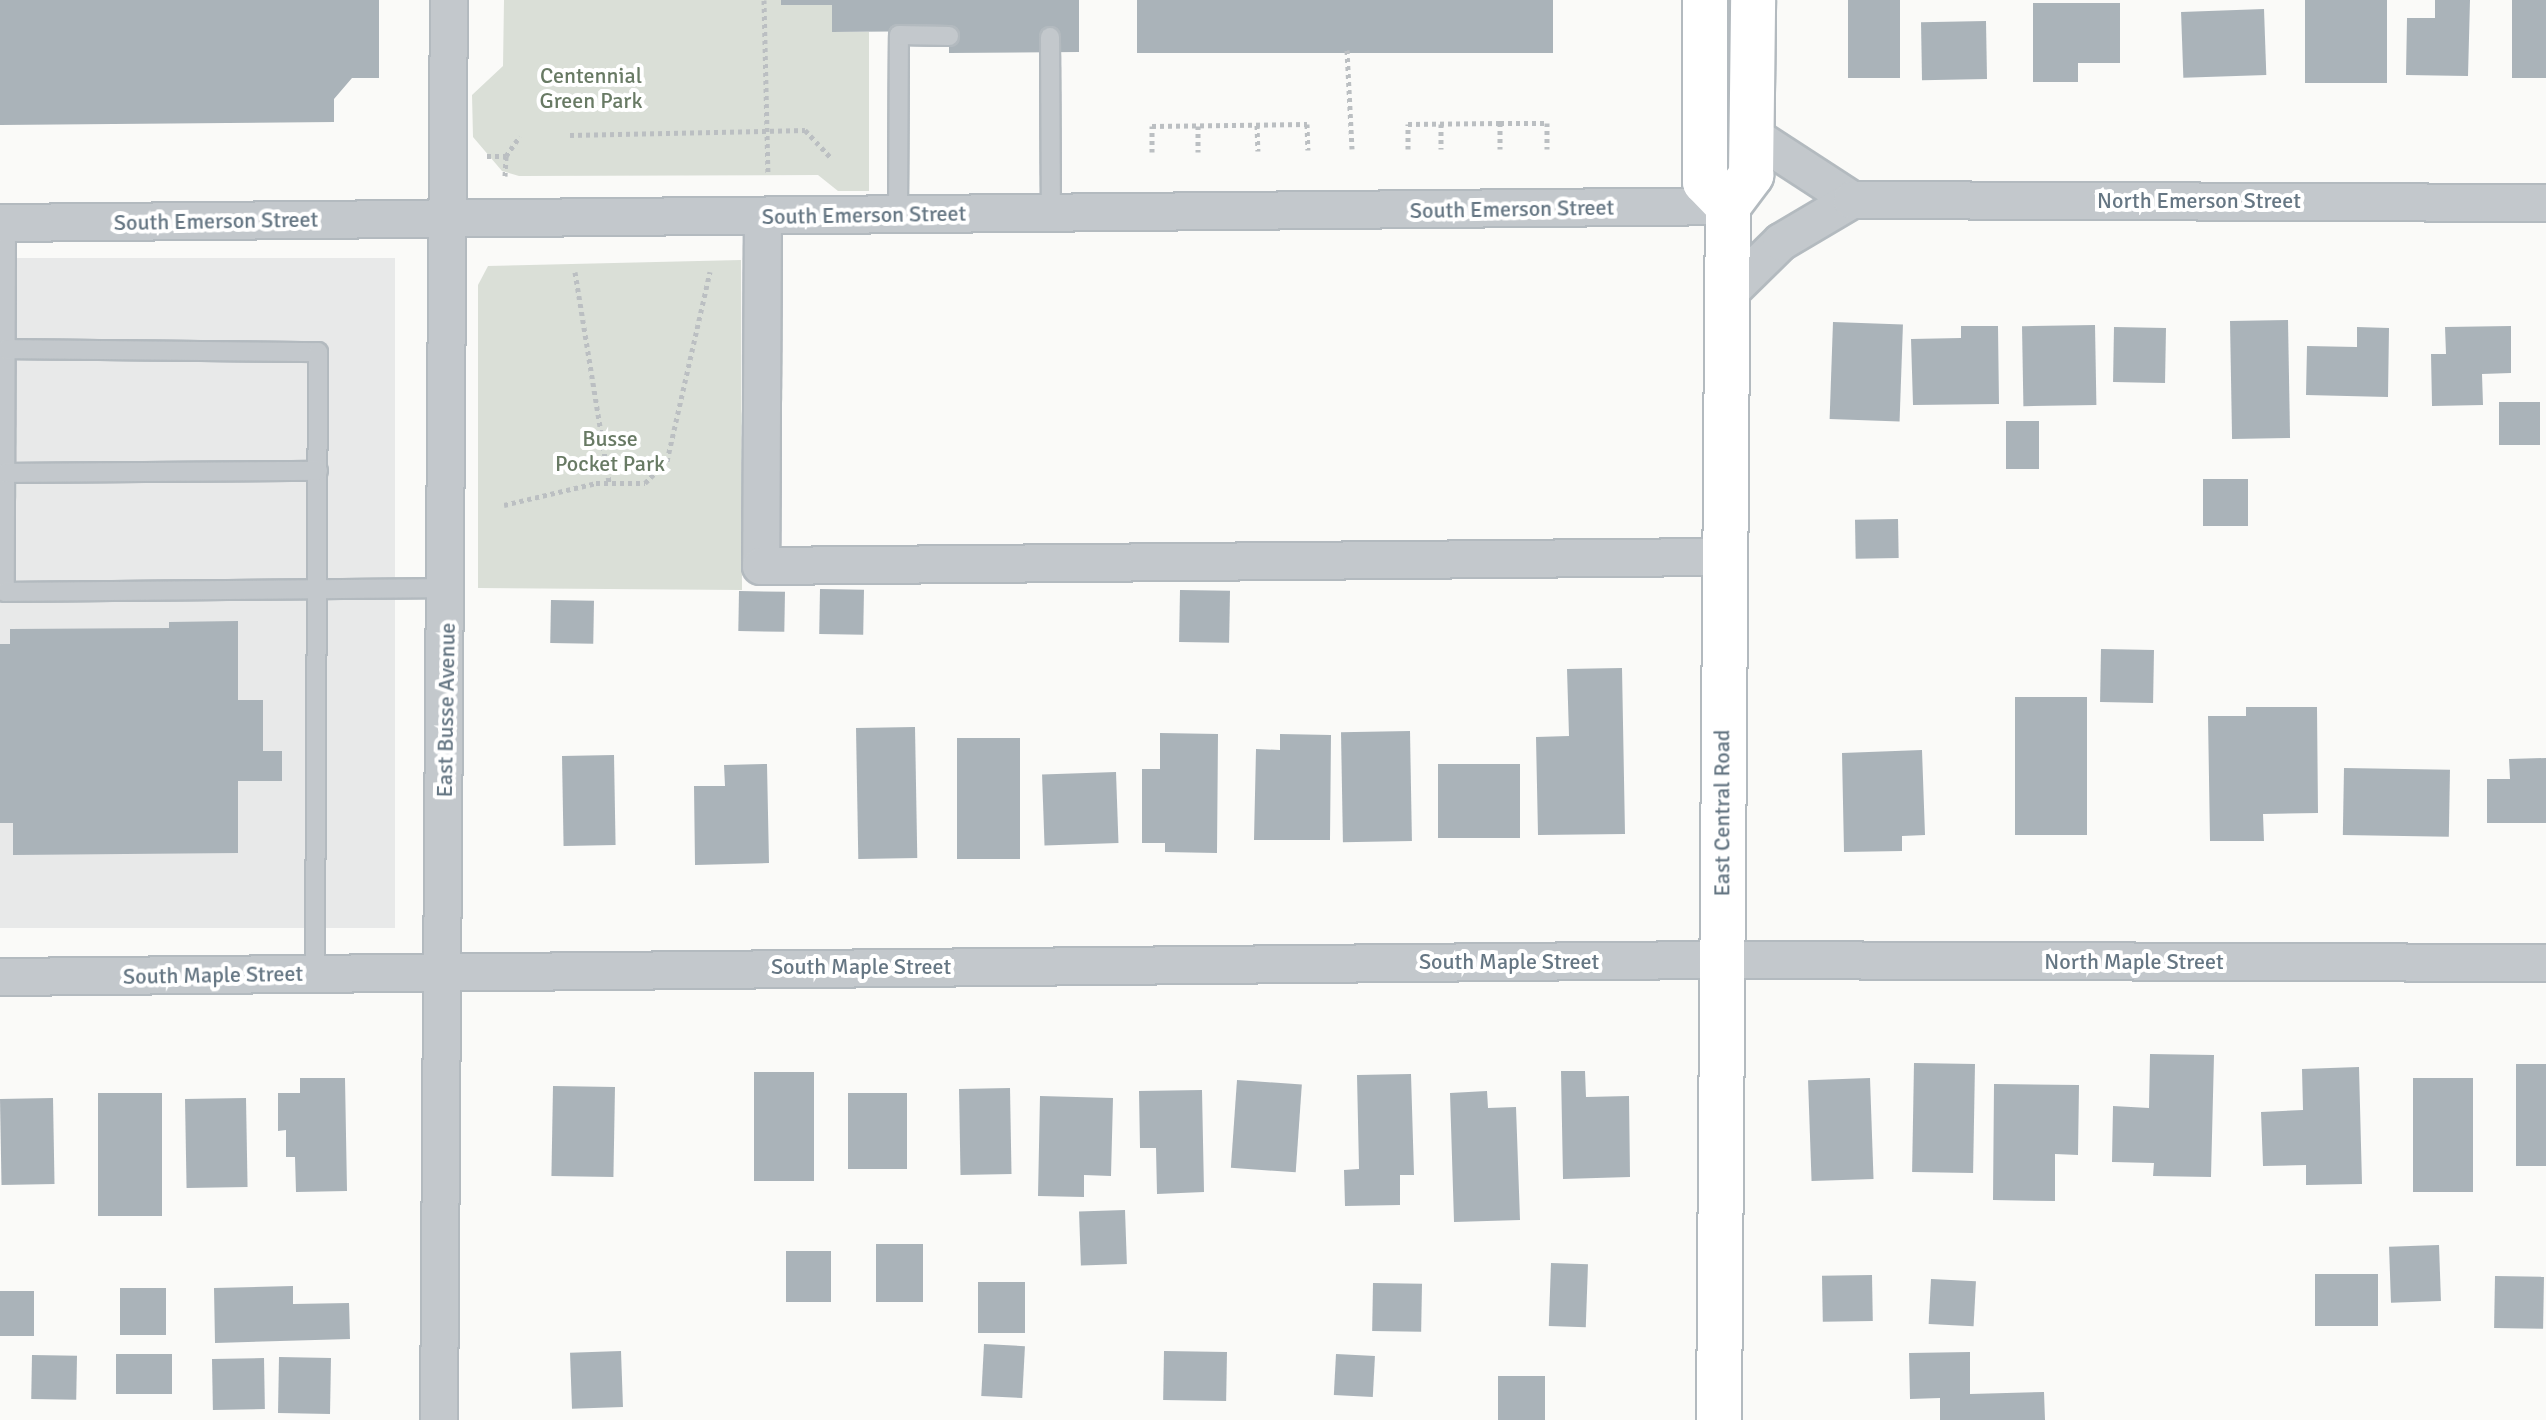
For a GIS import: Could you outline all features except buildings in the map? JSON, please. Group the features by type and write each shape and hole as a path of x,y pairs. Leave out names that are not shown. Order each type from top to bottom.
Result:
{"main road":[{"path":"1705,0 1705,182 1728,206 1751,175 1753,0"},
{"name":"East Central Road","path":"1719,1420 1728,206"}],"street":[{"name":"East Busse Avenue","path":"439,1420 448,588 449,0"},
{"path":"1726,296 1781,242 1852,200 1752,135"},
{"name":"North Emerson Street","path":"1852,200 2546,203"},
{"name":"South Emerson Street","path":"3,223 1728,206"},
{"path":"763,216 761,566 1723,557"},
{"name":"North Maple Street","path":"1722,960 2546,963"},
{"name":"South Maple Street","path":"0,977 1722,960"}],"lane":[{"path":"898,214 899,35 949,36"},
{"path":"1050,37 1051,213"},
{"path":"3,223 5,592 448,588"},
{"path":"6,349 318,352 315,973"},
{"path":"6,473 318,471"}],"path":[{"path":"764,0 768,175"},
{"path":"1347,50 1352,149"},
{"path":"1500,123 1500,149"},
{"path":"1408,149 1408,124 1547,123 1547,149"},
{"path":"1152,152 1152,126 1307,124 1308,150"},
{"path":"1441,124 1441,149"},
{"path":"1257,125 1258,151"},
{"path":"1198,126 1198,152"},
{"path":"570,135 805,130 830,157"},
{"path":"505,176 506,156 520,136"},
{"path":"482,156 506,156"},
{"path":"575,272 609,483"},
{"path":"504,505 609,483 645,483 667,461 710,272"}],"shaded area":[{"path":"0,258 395,258 395,928 0,928"}],"green space":[{"name":"Centennial Green Park","path":"504,0 788,0 789,4 832,5 833,32 869,32 869,191 838,191 818,175 519,176 502,171 473,137 472,95 503,66"},
{"name":"Busse Pocket Park","path":"741,260 742,590 478,588 478,285 488,266"}]}
